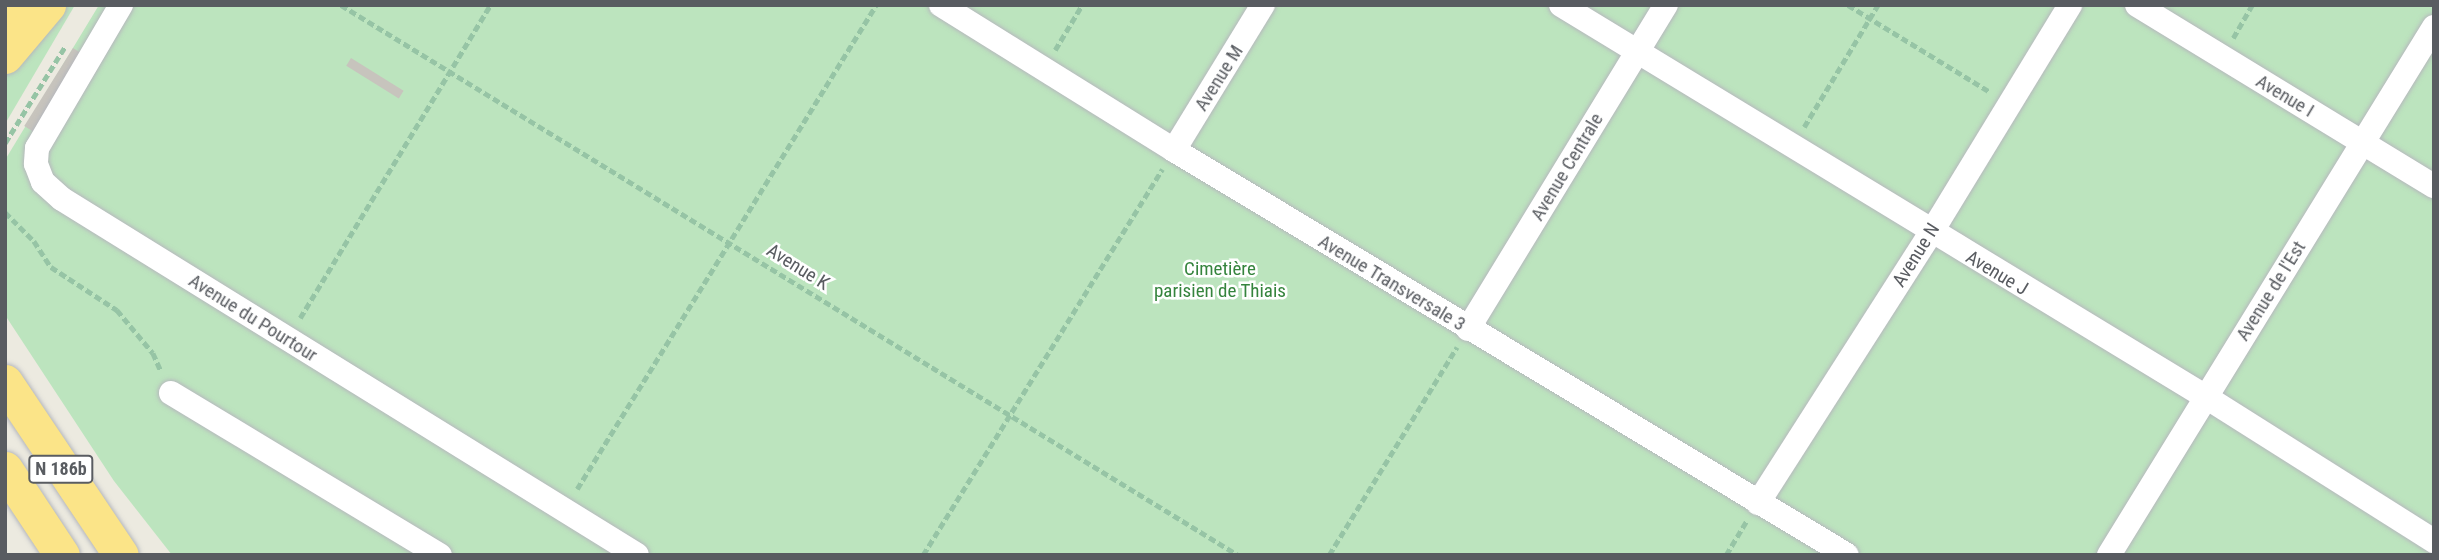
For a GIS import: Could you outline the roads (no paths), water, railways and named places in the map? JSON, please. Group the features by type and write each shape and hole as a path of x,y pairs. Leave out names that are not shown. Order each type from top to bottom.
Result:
{"highway":[{"path":"5,15 12,5"},
{"path":"5,56 48,5"},
{"name":"N 186b","path":"5,382 121,555"},
{"path":"5,469 62,555"}],"lane":[{"name":"Avenue du Pourtour","path":"121,5 37,148 36,164 43,182 62,199 637,555"},
{"name":"Avenue Transversale 3","path":"941,5 1468,329 1847,555"},
{"name":"Avenue M","path":"1174,150 1263,5"},
{"name":"Avenue J","path":"1561,5 1636,54 2206,397 2434,541"},
{"name":"Avenue Centrale","path":"1468,329 1666,5"},
{"name":"Avenue N","path":"1758,503 1931,233 2070,5"},
{"name":"Avenue I","path":"2137,5 2434,186"},
{"name":"Avenue de l'Est","path":"2109,555 2434,27"},
{"path":"171,393 440,555"}],"park label":[{"name":"Cimetière parisien de Thiais","path":"1220,280"}]}
